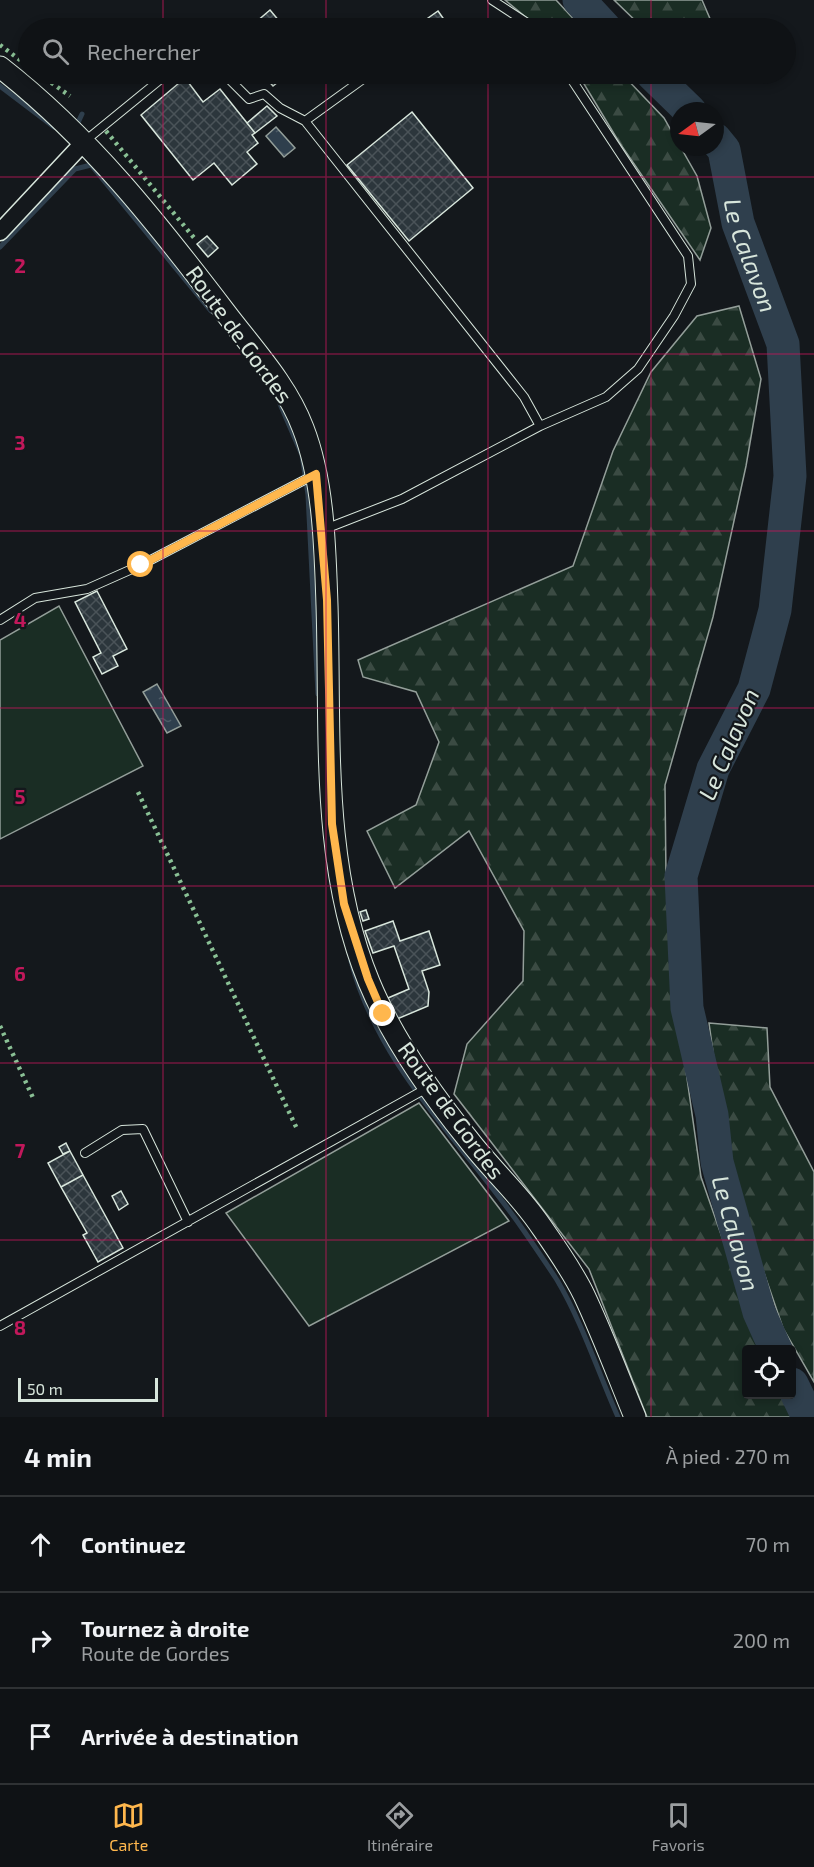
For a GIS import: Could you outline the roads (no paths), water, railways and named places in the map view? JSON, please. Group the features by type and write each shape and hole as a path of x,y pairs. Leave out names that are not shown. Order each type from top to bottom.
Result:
{"street":[{"name":"Route de Gordes","path":"0,67 18,81"},
{"name":"Route de Gordes","path":"22,84 85,141 178,250 279,383 303,428 316,474 322,531 327,600 332,824 344,904 368,979 383,1014 429,1087 468,1139 536,1219 583,1292 635,1417"},
{"path":"0,232 85,141"}],"lane":[{"path":"492,0 519,18"},
{"path":"85,141 155,84"},
{"path":"234,84 249,99 264,94 280,108 305,121 524,397 540,426"},
{"path":"305,121 356,84"},
{"path":"322,531 402,499 540,426 606,397 638,369 674,316 691,284 688,256 575,84"},
{"path":"0,620 35,598 87,589 141,565 316,474"},
{"path":"0,1326 429,1087"},
{"path":"85,1153 122,1130 143,1129 188,1222"}],"water":[{"path":"276,127 295,148 284,157 266,136"},
{"path":"157,684 181,726 167,733 143,692"}],"waterway":[{"name":"Le Calavon","path":"579,0 596,18"},
{"name":"Le Calavon","path":"662,84 681,102"},
{"path":"0,86 54,127"},
{"path":"76,127 82,114"},
{"name":"Le Calavon","path":"724,150 738,223 783,344 790,476 775,610 754,689 713,769 681,876 687,1008 712,1115 717,1162 759,1312 774,1345"},
{"path":"0,247 75,169 91,165 211,311"},
{"path":"277,397 302,455 308,495 318,694"},
{"path":"351,961 364,1000 381,1036 402,1070 500,1198 557,1280 582,1330 618,1417"},
{"name":"Le Calavon","path":"796,1392 808,1417"}]}
